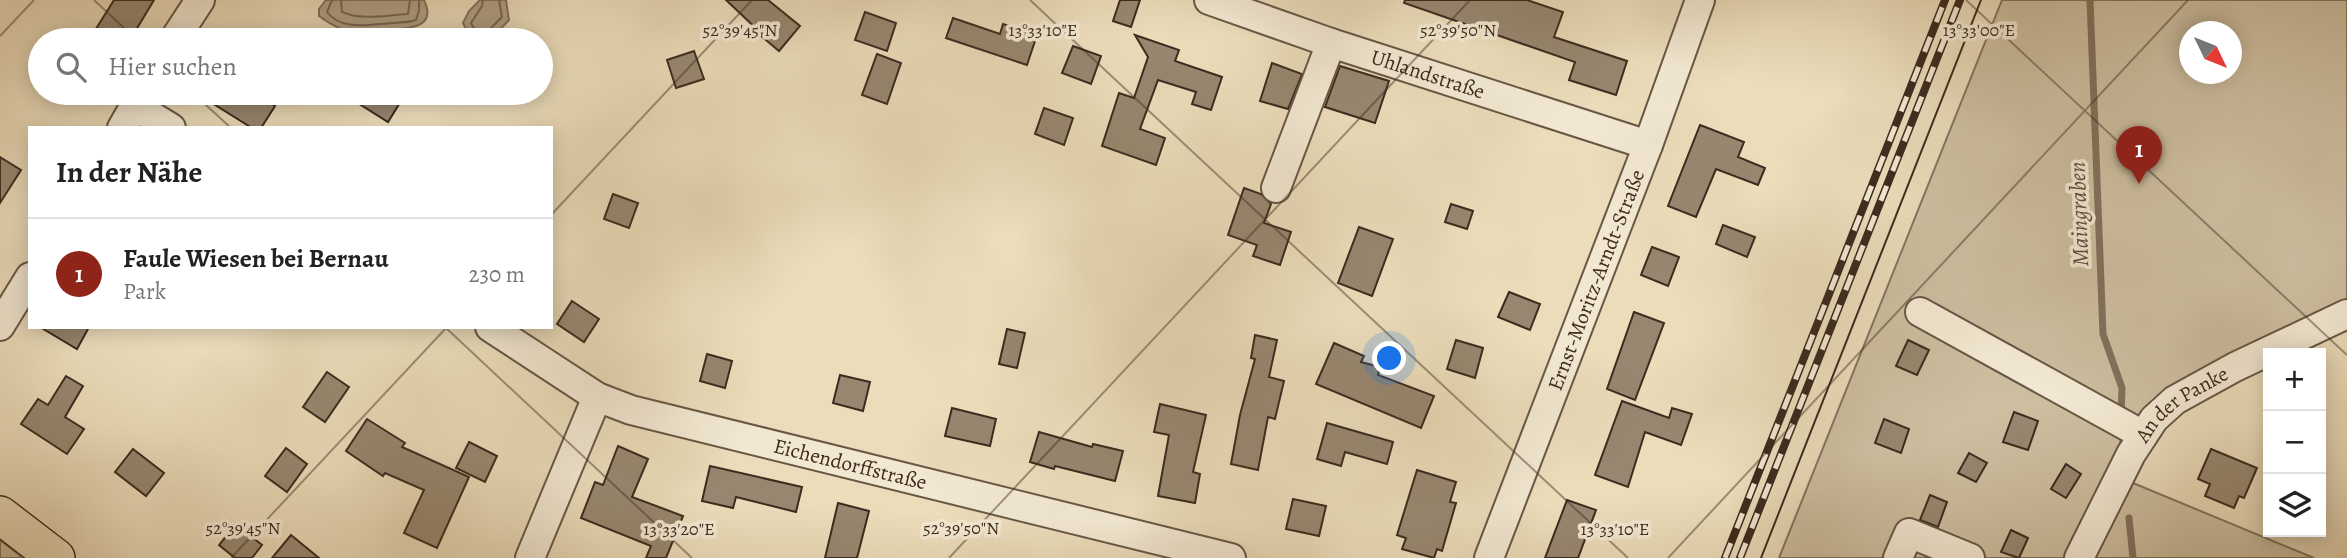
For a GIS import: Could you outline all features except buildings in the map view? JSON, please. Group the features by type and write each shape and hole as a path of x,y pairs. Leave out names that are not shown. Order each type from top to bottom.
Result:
{"main road":[{"path":"0,515 56,558"}],"street":[{"path":"182,28 200,0"},
{"name":"Uhlandstraße","path":"1209,0 1331,43 1648,145"},
{"name":"Ernst-Moritz-Arndt-Straße","path":"1489,558 1648,145 1700,0"},
{"path":"1276,188 1331,43"},
{"path":"133,109 167,126"},
{"path":"0,326 28,280"},
{"path":"1920,312 2128,427"},
{"name":"An der Panke","path":"2079,558 2128,427 2154,419 2175,400 2235,367 2347,314"},
{"name":"Eichendorffstraße","path":"493,329 597,397 631,410 1231,558"},
{"path":"530,558 597,397"},
{"path":"1898,558 1909,533 1970,558"}],"shaded area":[{"path":"2002,0 2347,0 2347,300 2258,345 2137,423 2120,442 2122,451 2069,558 1779,558"},
{"path":"2133,483 2314,558 2093,558"},
{"path":"0,540 23,558 0,558"}],"water":[{"path":"326,0 424,0 427,16 420,24 407,28 339,28 319,16 319,9"},
{"path":"480,0 506,0 509,20 501,28 466,28 463,23 469,11"}],"waterway":[{"name":"Maingraben","path":"2090,0 2103,334 2122,388 2121,416"},
{"name":"Maingraben","path":"2129,518 2133,558"}],"tram line":[{"path":"1761,558 1981,0"}],"railway":[{"path":"1725,558 1945,0"},
{"path":"1740,558 1960,0"}],"place":[{"name":"Faule Wiesen bei Bernau","path":"2139,184"}]}
